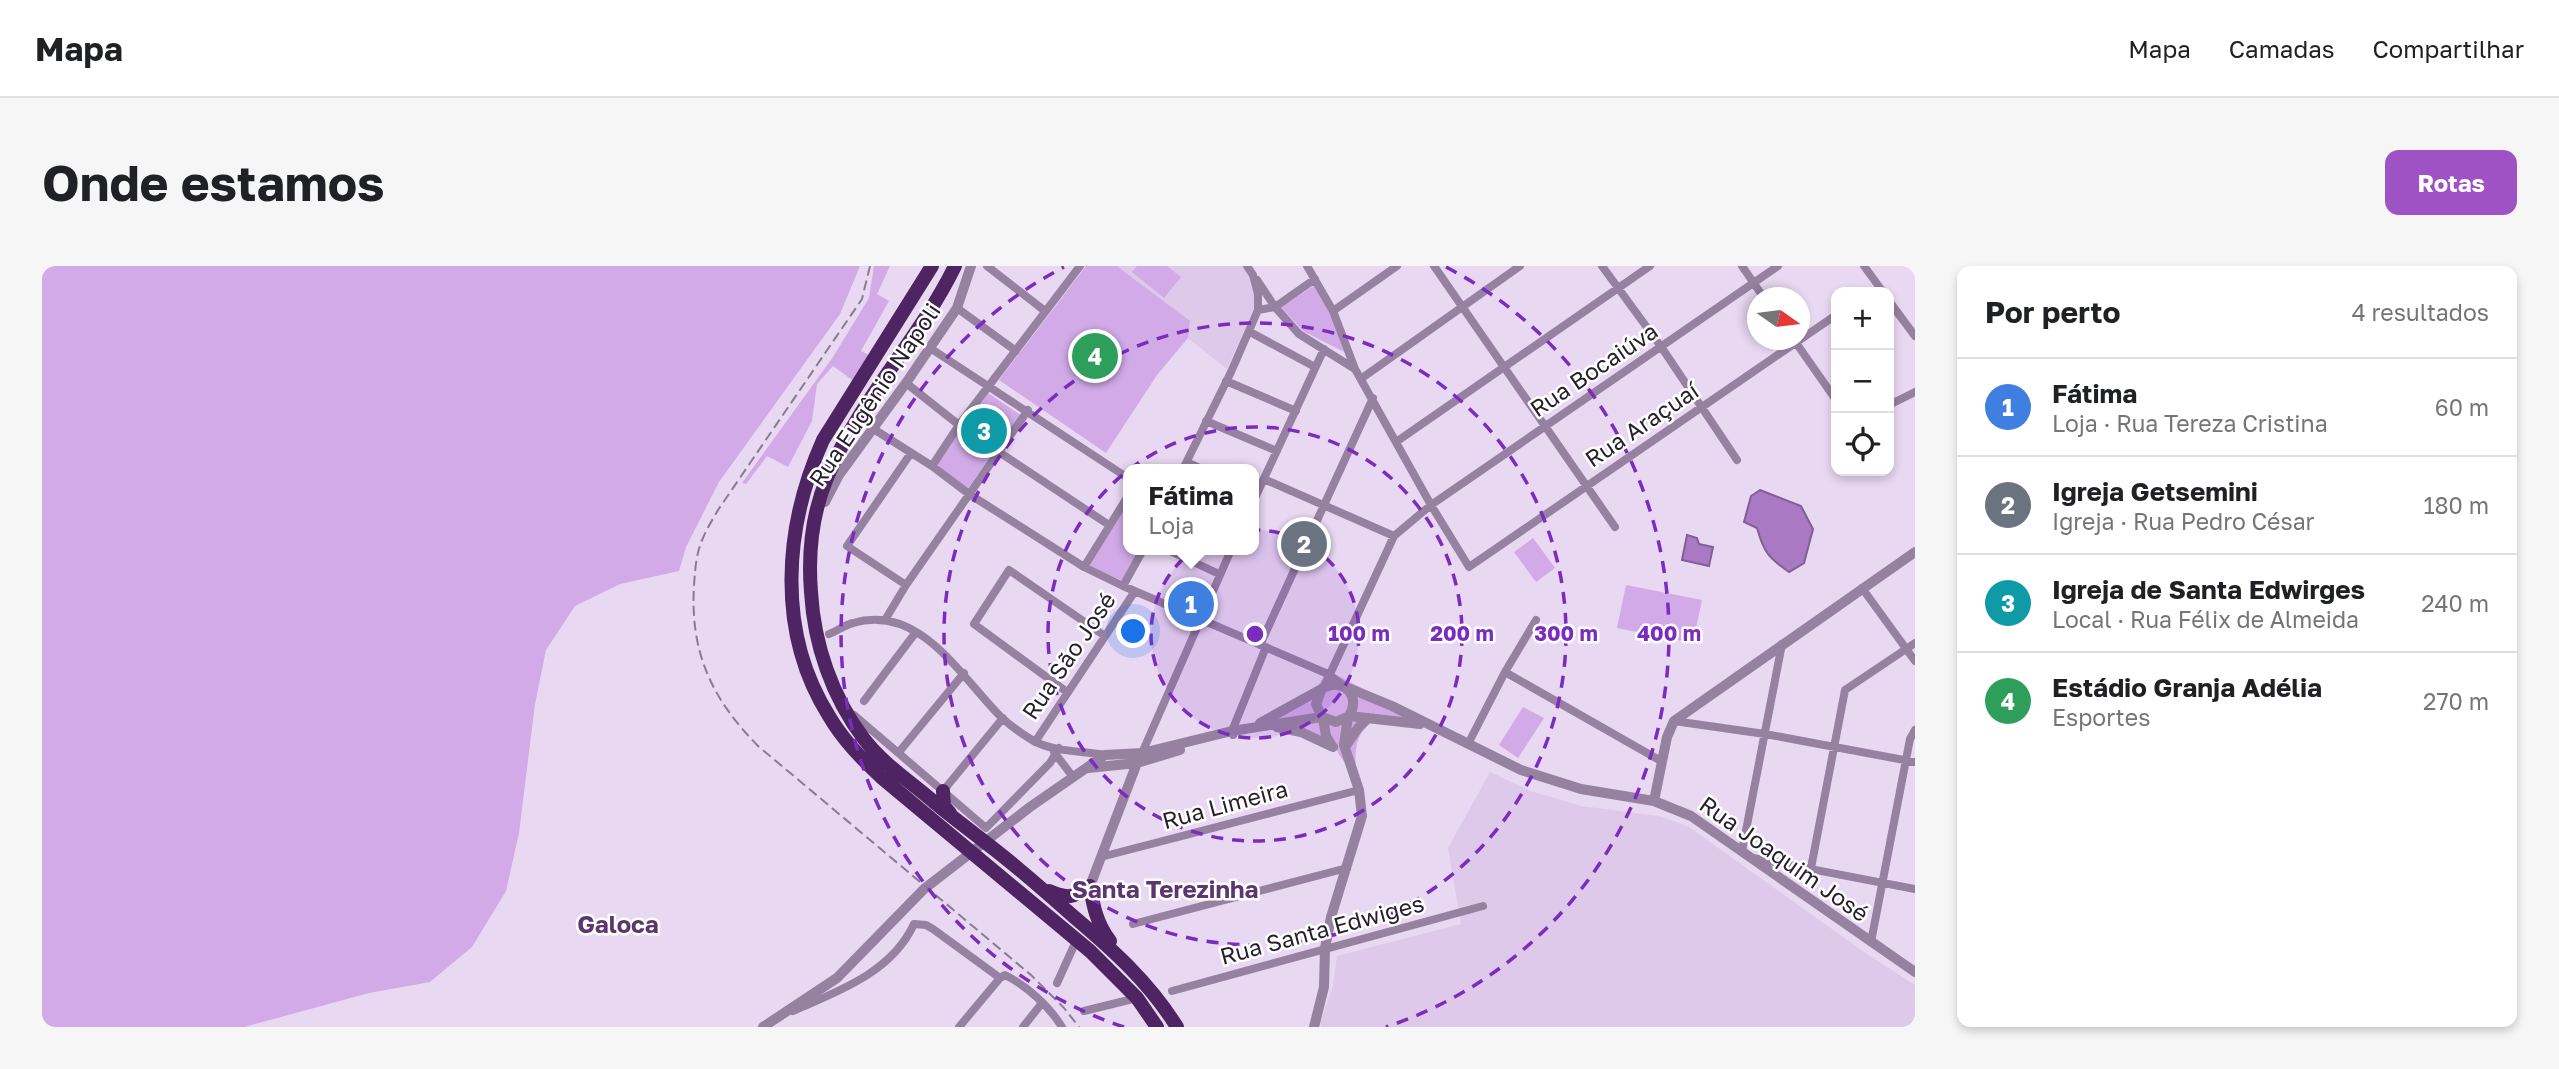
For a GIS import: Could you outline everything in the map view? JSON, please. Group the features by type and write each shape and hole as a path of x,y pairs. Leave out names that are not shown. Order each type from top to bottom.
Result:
{"highway":[{"path":"932,266 823,440 809,471 793,546 791,580 793,620 802,656 827,715 855,752 881,777 1081,933 1125,962"},
{"path":"955,266 841,448 827,477 817,506 811,546 812,613 820,649 841,701 866,742 888,764 1037,885 1137,998 1157,1027"},
{"path":"943,791 944,806 956,820"},
{"path":"1037,885 1062,896 1075,897 1090,886 1099,924 1125,962 1160,999 1177,1027"}],"street":[{"name":"Rua Eugênio Napoli","path":"811,546 829,492 957,308 971,266"},
{"path":"987,266 1045,311"},
{"path":"932,466 959,425 1077,269 1066,266"},
{"path":"1247,266 1275,307 1299,334 1355,369"},
{"path":"1307,266 1333,311 1355,369 1431,505"},
{"path":"1333,311 1396,266"},
{"path":"1434,266 1615,527"},
{"path":"1362,378 1520,266"},
{"path":"1602,266 1662,348 1737,460"},
{"path":"1396,442 1650,266"},
{"path":"1742,266 1757,287"},
{"name":"Rua Bocaiúva","path":"1394,536 1431,505 1778,266"},
{"path":"1864,266 1875,287"},
{"path":"1185,464 1250,332 1258,310 1258,294 1253,275"},
{"path":"1258,310 1275,307 1315,279"},
{"path":"1894,307 1915,336"},
{"path":"957,308 1016,351"},
{"name":"Rua Araçuaí","path":"1810,331 1831,318"},
{"path":"1250,332 1315,367"},
{"path":"930,348 1123,475"},
{"path":"1259,489 1324,349"},
{"name":"Rua Araçuaí","path":"1431,505 1469,567 1783,350"},
{"path":"1801,350 1831,393"},
{"path":"1226,381 1296,411"},
{"path":"906,383 959,425"},
{"path":"1894,402 1915,392"},
{"path":"1232,733 1263,646 1373,398"},
{"path":"885,620 906,585 1028,411"},
{"path":"1206,421 1276,451"},
{"path":"872,428 1084,567 1328,674 1345,687 1354,701 1348,717 1345,747 1359,790 1362,816 1325,948 1324,987 1314,1027"},
{"path":"906,585 847,546 911,453"},
{"path":"999,453 1110,525"},
{"path":"1264,479 1394,536 1316,704 1326,736 1349,764"},
{"path":"1084,567 1123,504"},
{"path":"1654,801 1667,737 1674,721 1915,552"},
{"path":"1123,586 1140,555"},
{"path":"1179,555 1219,574"},
{"path":"1090,886 1139,758 1228,555"},
{"path":"1067,692 974,624 1009,570 1105,636"},
{"path":"1863,588 1915,661"},
{"name":"Rua São José","path":"1035,742 1135,591"},
{"path":"829,634 854,623 885,620 916,632 964,673 1003,718 1035,742 1055,750 1139,758"},
{"path":"1468,744 1536,620"},
{"path":"864,701 916,632"},
{"path":"1782,643 1746,854 1915,888"},
{"path":"1811,868 1845,690 1915,643"},
{"path":"1506,672 1661,761"},
{"path":"899,752 964,673"},
{"path":"1256,726 1333,684 1345,687"},
{"name":"Rua Joaquim José","path":"1345,687 1392,706 1546,780 1581,789 1654,801 1691,816 1915,972"},
{"path":"841,701 874,734 899,752 986,828 1055,750"},
{"path":"1086,768 1139,758 1256,726 1322,717 1336,722 1348,717"},
{"name":"Rua Joaquim José","path":"1348,717 1428,725"},
{"path":"943,791 1003,718"},
{"path":"1345,747 1368,718"},
{"path":"1674,721 1765,734 1910,761"},
{"path":"1269,725 1301,732 1333,747"},
{"path":"1871,942 1910,761 1910,739 1915,730"},
{"path":"1055,750 1073,777"},
{"path":"780,1020 837,978 924,889 1030,807 1105,755"},
{"name":"Rua Limeira","path":"1101,857 1359,790"},
{"path":"1133,924 1347,868"},
{"name":"Rua Santa Edwiges","path":"1172,991 1483,906"},
{"path":"763,1027 873,973 907,937 914,924 933,929 1000,978"},
{"path":"1057,983 1081,933"},
{"path":"959,1027 1005,975 1042,1003 1062,1027"},
{"path":"1084,1011 1137,998"},
{"path":"1023,1027 1042,1003"}],"shaded area":[{"path":"42,266 860,266 840,314 719,482 686,547 679,571 620,584 575,606 546,650 535,704 519,833 506,891 472,947 430,982 369,993 244,1027 42,1027"},
{"path":"874,266 890,266 877,294 889,301 861,351 869,355 855,382 833,366 817,384 812,421 788,467 767,456 746,484 742,483 833,357 869,298"},
{"path":"1086,266 1117,266 1190,321 1188,338 1157,375 1106,453 999,380"},
{"path":"1117,266 1243,266 1250,276 1255,294 1254,309 1227,369 1188,338 1190,321"},
{"path":"1137,266 1167,266 1181,277 1164,298 1132,272"},
{"path":"1315,285 1330,311 1344,352 1303,331 1281,307"},
{"path":"988,393 1022,416 965,492 937,472 937,462"},
{"path":"1760,490 1801,506 1813,529 1804,563 1789,572 1768,554 1757,528 1744,522 1751,496"},
{"path":"1123,508 1123,555 1136,555 1123,581 1087,565"},
{"path":"1687,535 1697,538 1699,544 1713,547 1709,566 1682,560"},
{"path":"1533,538 1555,568 1536,582 1514,552"},
{"path":"1626,585 1702,600 1693,643 1617,628"},
{"path":"1327,670 1430,724 1370,723 1357,744 1355,759 1358,783 1333,745 1256,724 1318,686"},
{"path":"1523,707 1544,718 1518,758 1499,745"},
{"path":"1490,772 1531,791 1581,806 1659,816 1689,827 1864,952 1915,985 1915,1027 1321,1027 1333,986 1337,956 1461,924 1448,848"}],"railway":[{"path":"870,266 862,299 718,510 705,534 697,556 694,586 696,633 700,654 716,692 728,711 758,746 1031,975 1079,1027"}],"place":[{"name":"Estádio Granja Adélia","path":"1095,356"},
{"name":"Igreja de Santa Edwirges","path":"984,431"},
{"name":"Igreja Getsemini","path":"1304,544"},
{"name":"Fátima","path":"1191,604"}],"district":[{"name":"Santa Terezinha","path":"1165,890"},
{"name":"Galoca","path":"618,925"}]}
